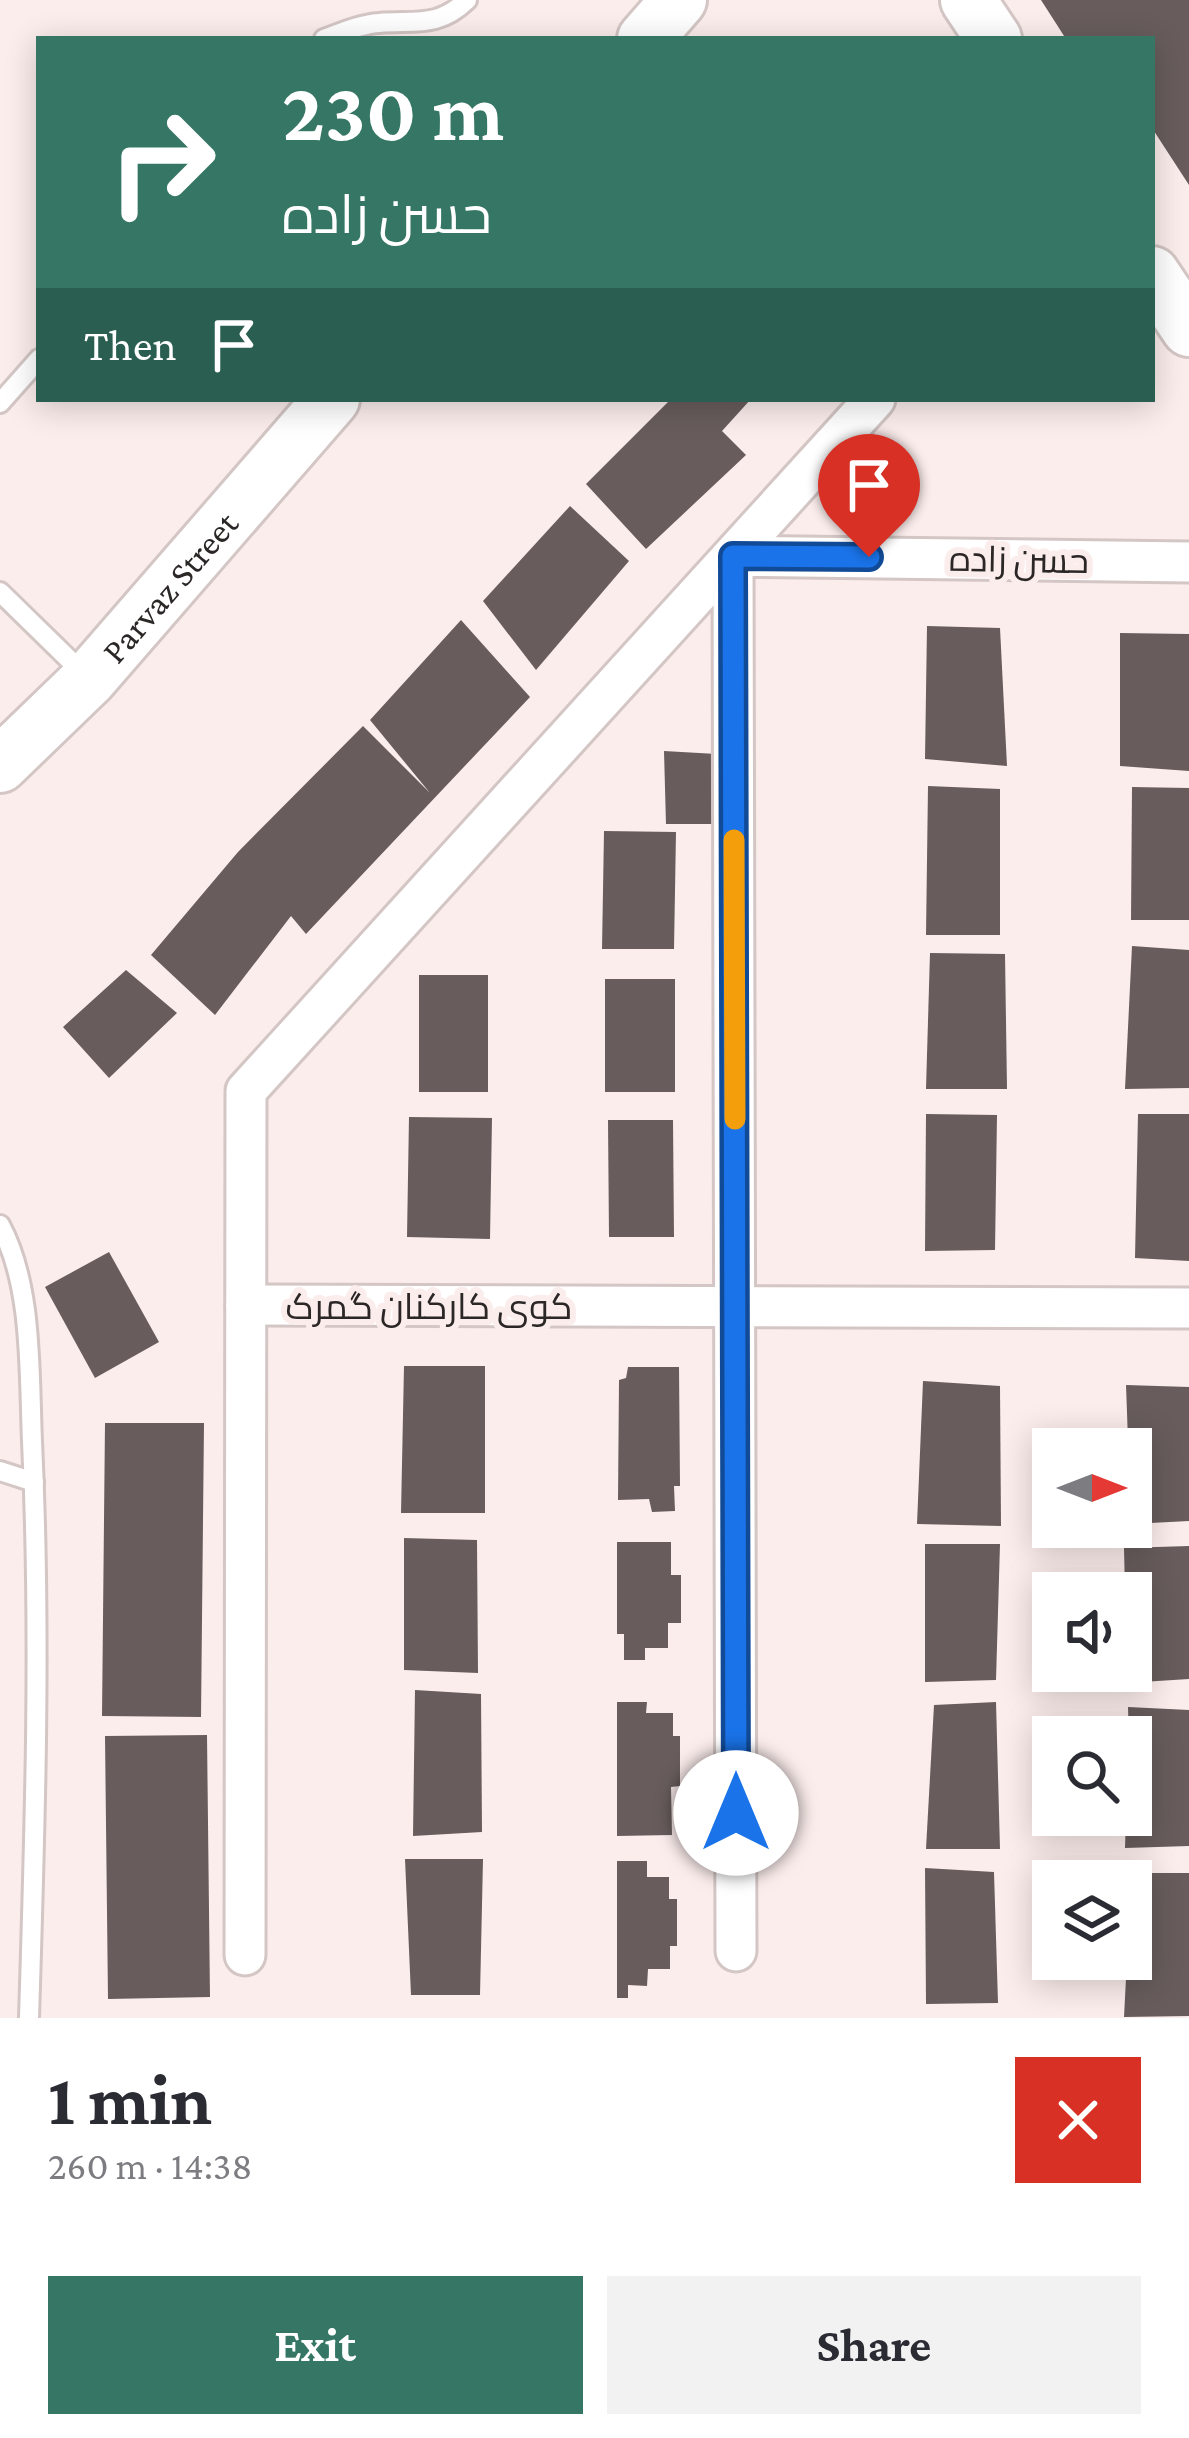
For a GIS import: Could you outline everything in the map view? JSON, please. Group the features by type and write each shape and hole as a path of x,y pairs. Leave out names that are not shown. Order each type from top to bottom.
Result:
{"main road":[{"path":"648,36 679,0"},
{"path":"968,0 992,36"},
{"path":"1155,278 1189,328"},
{"name":"Parvaz Street","path":"0,765 89,679 329,402"}],"street":[{"path":"246,1305 246,1091 872,402"},
{"path":"733,556 736,1951"},
{"name":"حسن زاده","path":"733,556 1189,562"},
{"name":"کوی کارکنان گمرک","path":"245,1955 246,1305 1189,1308"}],"lane":[{"path":"334,36 377,23 416,25 449,17 467,0"},
{"path":"0,403 36,362"},
{"path":"0,592 89,679"},
{"path":"0,1225 10,1244 27,1342 40,1629 29,2018"},
{"path":"0,1471 34,1483"}],"building":[{"path":"1041,0 1189,0 1189,185 1155,133 1155,36 1064,36"},
{"path":"668,402 748,402 722,431 746,455 646,549 586,484"},
{"path":"570,506 629,561 536,670 483,601"},
{"path":"461,620 530,697 306,934 291,916 215,1015 151,955 238,852 363,726 430,793 370,720"},
{"path":"927,626 1000,628 1007,766 925,759"},
{"path":"1120,633 1189,634 1189,771 1120,766"},
{"path":"664,751 734,755 734,824 666,824"},
{"path":"928,786 1000,789 1000,935 926,935"},
{"path":"1132,787 1189,788 1189,920 1131,920"},
{"path":"604,831 676,832 674,949 602,949"},
{"path":"1132,946 1189,950 1189,1088 1125,1089"},
{"path":"930,953 1005,954 1007,1089 926,1089"},
{"path":"126,970 177,1013 109,1078 63,1027"},
{"path":"419,975 488,975 488,1092 419,1092"},
{"path":"605,979 675,979 675,1092 605,1092"},
{"path":"926,1114 997,1115 995,1250 925,1251"},
{"path":"1138,1114 1189,1114 1189,1261 1135,1258"},
{"path":"409,1117 492,1118 490,1239 407,1237"},
{"path":"608,1120 673,1120 674,1237 609,1237"},
{"path":"109,1252 159,1342 95,1378 45,1287"},
{"path":"404,1366 485,1366 485,1513 401,1513"},
{"path":"628,1367 679,1367 680,1486 674,1486 675,1511 652,1512 649,1499 618,1500 619,1380 626,1378"},
{"path":"923,1381 1000,1386 1001,1526 917,1524"},
{"path":"1126,1385 1189,1387 1189,1521 1152,1523 1152,1428 1128,1428"},
{"path":"105,1423 204,1423 201,1717 102,1716"},
{"path":"404,1538 477,1540 478,1673 404,1670"},
{"path":"617,1542 671,1542 671,1575 681,1575 681,1623 668,1623 668,1648 645,1648 645,1660 624,1660 624,1634 617,1634"},
{"path":"925,1544 1000,1544 996,1680 925,1682"},
{"path":"1189,1546 1189,1679 1152,1681 1152,1572 1125,1572 1124,1548"},
{"path":"415,1690 481,1694 482,1832 413,1836"},
{"path":"617,1702 647,1702 646,1713 673,1713 673,1736 680,1736 680,1786 671,1787 672,1835 617,1836"},
{"path":"996,1702 1000,1849 926,1849 934,1705"},
{"path":"1128,1707 1189,1710 1189,1846 1125,1848 1125,1836 1152,1836 1152,1716 1128,1716"},
{"path":"207,1735 210,1997 108,1999 105,1736"},
{"path":"405,1859 483,1859 480,1995 411,1995"},
{"path":"617,1861 647,1861 647,1877 669,1877 669,1899 677,1899 677,1946 670,1946 670,1969 648,1969 647,1986 628,1985 628,1998 617,1998"},
{"path":"925,1868 994,1872 998,2003 926,2004"},
{"path":"1152,1873 1189,1873 1189,2016 1124,2017 1126,1980 1152,1980"}],"slow traffic":[{"path":"734,840 735,1119"}],"route":[{"path":"736,1813 733,556 869,557"}]}
